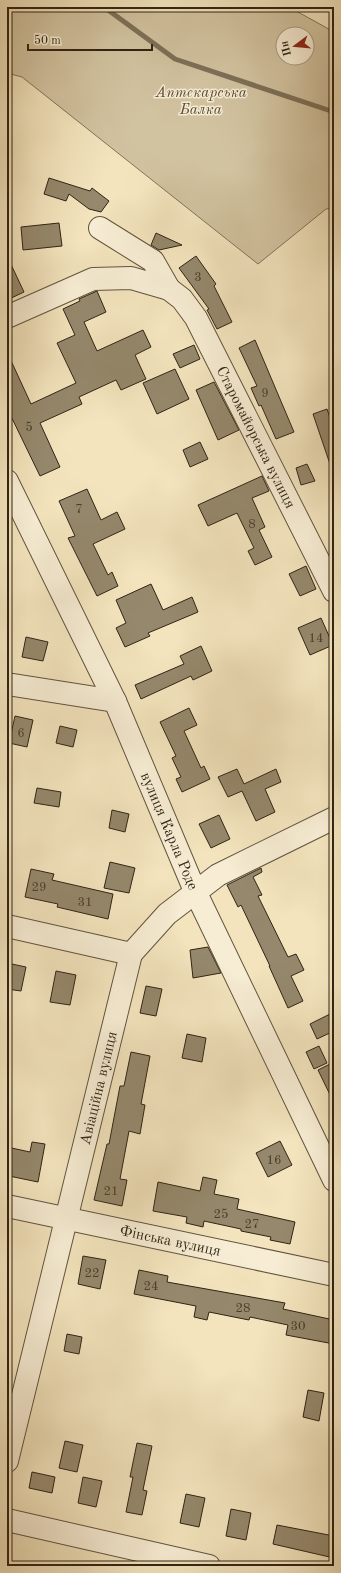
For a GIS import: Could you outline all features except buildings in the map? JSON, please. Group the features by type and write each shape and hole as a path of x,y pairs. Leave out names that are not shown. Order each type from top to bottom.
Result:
{"street":[{"name":"Старомайорська вулиця","path":"100,228 153,262 169,289 182,300 196,318 334,591"},
{"name":"Старомайорська вулиця","path":"7,317 94,279 131,278 169,289"},
{"name":"вулиця Карла Роде","path":"7,481 115,701 195,891 334,1180"},
{"path":"7,684 115,701"},
{"name":"Авіаційна вулиця","path":"7,1461 131,954 167,914 195,891 218,875 334,818"},
{"path":"7,926 131,954"},
{"name":"Фінська вулиця","path":"7,1206 334,1275"},
{"path":"7,1520 209,1566"}],"green space":[{"name":"Аптекарська Балка","path":"7,7 289,7 334,32 334,208 326,209 258,264 22,77 7,73"}],"waterway":[{"path":"104,7 175,59 334,112"}]}
